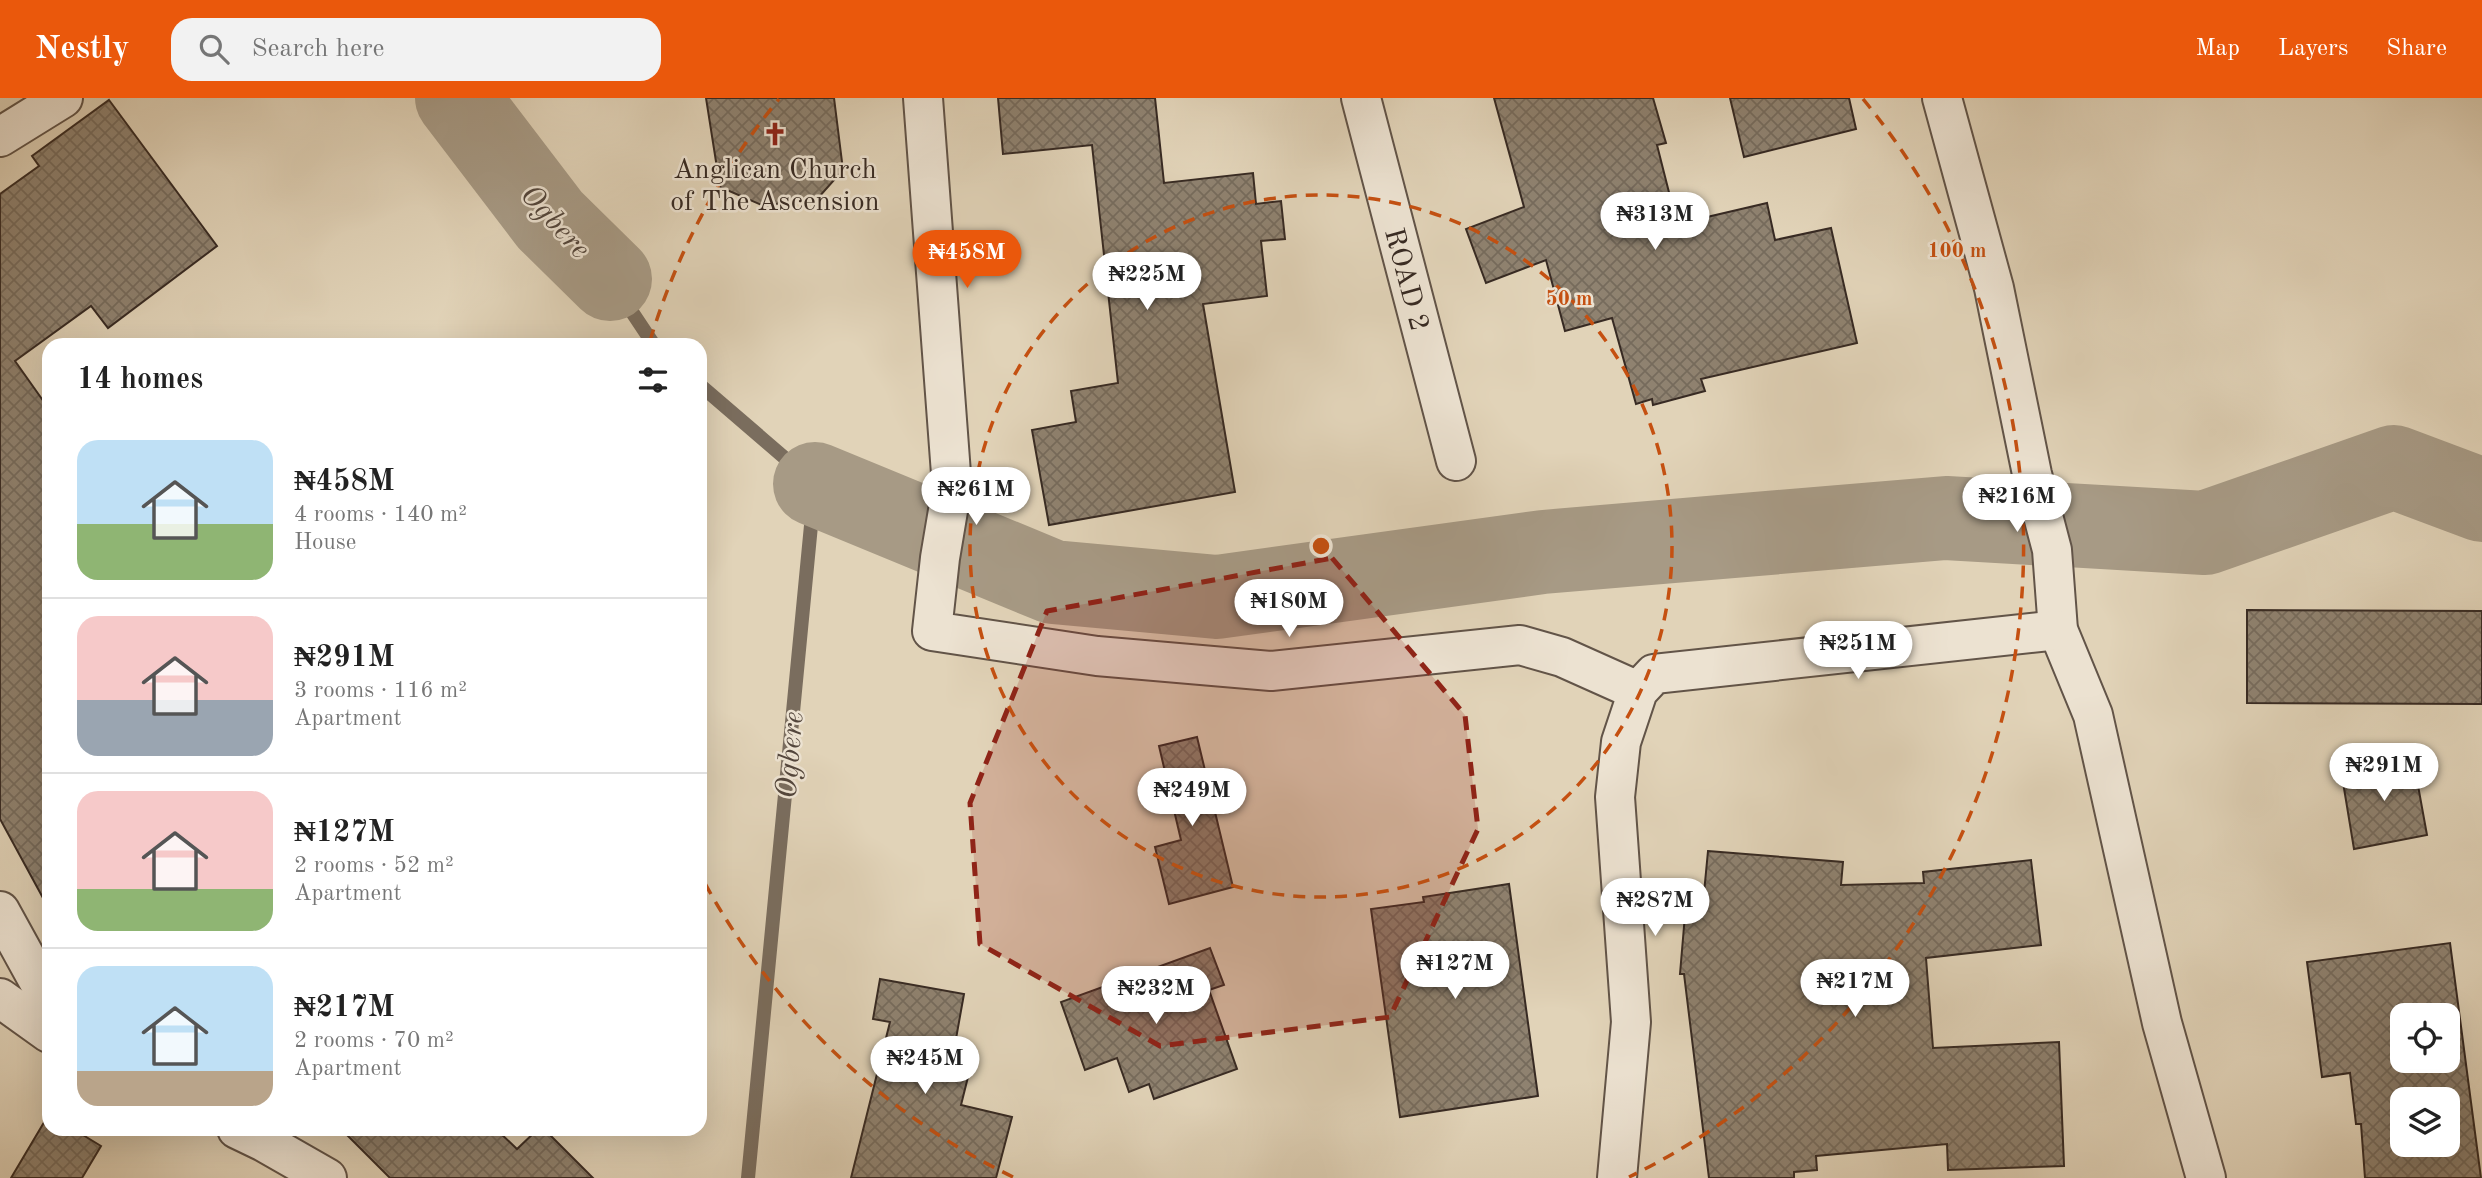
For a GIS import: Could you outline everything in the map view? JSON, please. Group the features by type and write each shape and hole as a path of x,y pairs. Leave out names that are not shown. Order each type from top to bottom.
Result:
{"street":[{"path":"0,138 63,98"},
{"path":"923,98 952,487 940,558 932,631 1097,656 1271,671 1520,645 1562,657 1638,691"},
{"name":"ROAD 2","path":"1361,98 1456,461"},
{"path":"1942,98 1994,288 2032,474 2052,551 2058,630 2094,715 2162,1023 2206,1178"},
{"path":"1616,1178 1631,1022 1615,797 1622,742 1638,691 1654,674 2058,630"},
{"path":"0,911 42,987"},
{"path":"0,998 42,1028"},
{"path":"252,1136 327,1178"}],"highlighted area":[{"path":"1332,558 1465,715 1478,829 1390,1017 1160,1046 980,944 970,803 1047,611"}],"building":[{"name":"Anglican Church of The Ascension","path":"706,98 834,98 843,170 818,198 764,206 720,187"},
{"path":"998,98 1155,98 1164,183 1253,173 1256,204 1281,201 1285,239 1261,241 1267,296 1203,304 1235,492 1049,525 1032,430 1076,422 1071,391 1118,383 1092,145 1003,154"},
{"path":"1494,98 1653,98 1666,143 1657,145 1677,224 1767,203 1775,240 1831,228 1857,343 1701,379 1705,391 1653,405 1652,399 1636,404 1612,318 1565,331 1546,260 1486,283 1466,229 1524,207"},
{"path":"1730,98 1849,98 1856,129 1744,157"},
{"path":"109,100 217,246 108,328 91,306 47,338 42,338 42,341 15,361 42,399 42,896 0,819 0,194 39,166 32,156"},
{"path":"2247,610 2482,611 2482,704 2247,703"},
{"path":"1197,737 1233,887 1169,904 1155,847 1181,840 1159,746"},
{"path":"2413,758 2427,835 2354,849 2341,770"},
{"path":"1708,851 1843,862 1841,885 1924,883 1923,872 2031,860 2041,945 1926,958 1933,1048 2059,1042 2064,1166 1948,1170 1947,1144 1816,1156 1817,1170 1794,1172 1794,1178 1709,1178 1684,974 1680,974 1687,891 1704,893"},
{"path":"1509,884 1538,1096 1400,1117 1371,909 1424,902 1423,897"},
{"path":"2450,943 2458,1003 2390,1003 2390,1073 2460,1073 2460,1019 2481,1178 2365,1178 2361,1124 2356,1124 2350,1073 2322,1077 2307,962"},
{"path":"1210,948 1224,985 1209,990 1237,1069 1154,1099 1149,1084 1129,1092 1117,1058 1085,1070 1061,1002"},
{"path":"880,979 964,994 952,1061 971,1065 961,1105 1012,1117 996,1178 851,1178 890,1022 873,1019"},
{"path":"42,1126 42,1136 85,1136 101,1146 82,1178 11,1178"},
{"path":"348,1136 503,1136 517,1149 531,1136 551,1136 593,1178 390,1178"}],"waterway":[{"name":"Ogbere","path":"457,98 550,220 610,279"},
{"name":"Ogbere","path":"610,279 649,338"},
{"name":"Ogbere","path":"707,391 815,484 748,1178"},
{"path":"815,484 1053,582 1217,597 1543,552 1946,518 2205,533 2394,467 2482,500"}],"place":[{"name":"Anglican Church of The Ascension","path":"775,134"}]}
